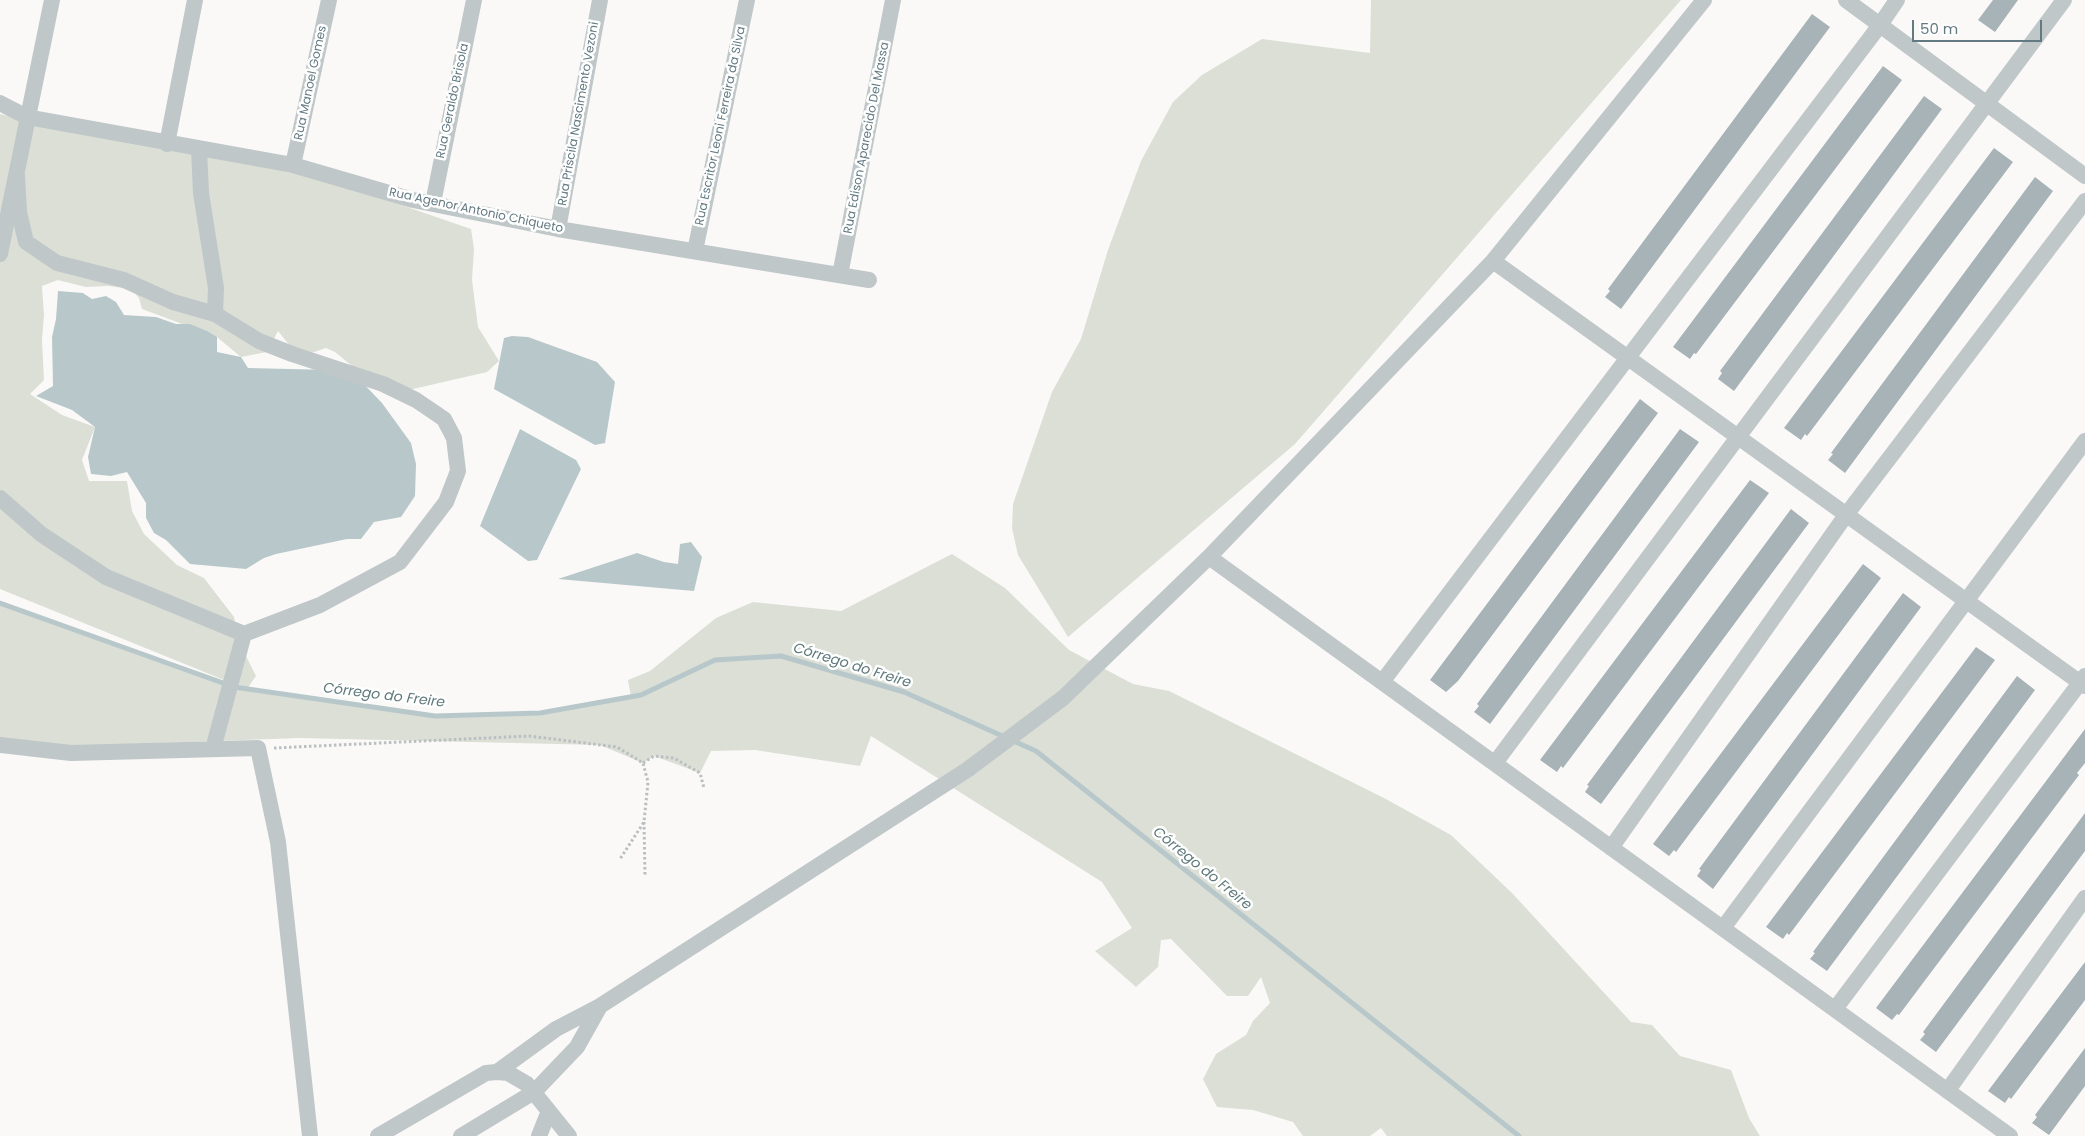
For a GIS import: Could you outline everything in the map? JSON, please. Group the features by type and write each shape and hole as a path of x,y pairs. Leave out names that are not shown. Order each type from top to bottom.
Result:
{"street":[{"path":"0,254 52,0"},
{"path":"167,144 195,0"},
{"name":"Rua Manoel Gomes","path":"293,165 329,0"},
{"name":"Rua Geraldo Brisola","path":"433,203 474,0"},
{"name":"Rua Priscila Nascimento Vezoni","path":"558,228 600,0"},
{"name":"Rua Escritor Leoni Ferreira da Silva","path":"694,251 747,0"},
{"name":"Rua Edison Aparecido Del Massa","path":"840,276 893,0"},
{"path":"497,1072 556,1029 600,1006 967,770 1063,698 1209,557 1493,261 1704,0"},
{"path":"1846,0 2085,176"},
{"path":"1382,682 1897,0"},
{"path":"1494,763 2064,0"},
{"name":"Rua Agenor Antonio Chiqueto","path":"0,103 27,117 167,144 293,165 413,200 558,228 869,280"},
{"path":"199,149 201,193 216,288 215,314"},
{"path":"0,498 40,534 106,577 244,634 320,605 400,562 446,502 458,471 454,438 444,419 416,400 383,384 259,341 215,314 173,302 124,280 57,263 26,242 19,212 17,176"},
{"path":"1611,848 1846,515 2085,201"},
{"path":"1493,261 1966,601 2083,682 1834,1009"},
{"path":"1723,928 2085,441"},
{"path":"1209,557 2010,1136"},
{"path":"213,749 244,634"},
{"path":"0,745 71,753 258,748 278,842 310,1136"},
{"path":"1948,1090 2085,898"},
{"path":"461,1136 534,1092 577,1047 600,1006"},
{"path":"378,1136 486,1073 497,1072 518,1077 534,1092 569,1136"},
{"path":"539,1136 549,1111"}],"path":[{"path":"258,748 529,736 617,747 643,763 648,782 644,822 645,876"},
{"path":"643,763 654,756 674,758 700,773 704,788"},
{"path":"620,860 644,822"}],"shaded area":[{"path":"1371,0 1681,0 1295,444 1068,637 1018,555 1012,528 1013,504 1052,392 1081,339 1108,250 1141,161 1173,102 1202,75 1262,39 1370,53"},
{"path":"0,114 154,147 294,168 471,229 474,249 472,280 478,327 499,361 487,372 387,395 335,352 326,348 308,354 290,346 278,331 267,352 241,357 217,337 142,309 139,298 131,289 109,286 86,287 58,280 42,286 44,380 30,394 62,415 95,427 82,460 89,481 127,481 132,511 144,534 177,565 204,578 234,617 238,640 256,676 247,689 435,716 540,713 631,697 628,680 650,671 716,618 753,602 841,611 952,554 1005,588 1069,650 1133,684 1169,691 1384,798 1451,835 1512,893 1631,1022 1652,1025 1680,1056 1731,1070 1749,1118 1760,1136 1387,1136 1381,1128 1370,1136 1303,1136 1293,1122 1253,1110 1217,1107 1203,1079 1216,1054 1246,1035 1253,1021 1270,1003 1261,977 1248,996 1227,996 1171,939 1161,940 1158,967 1136,987 1095,951 1132,928 1102,882 871,736 860,766 755,750 711,751 700,773 654,756 643,763 600,745 300,738 74,746 0,742 0,603 234,684 0,589"},
{"path":"58,291 83,293 92,299 106,296 116,302 124,315 156,317 176,324 190,324 217,337 217,352 241,357 248,368 331,370 357,377 382,403 411,443 416,464 415,496 401,517 374,522 361,539 347,539 276,554 264,558 246,569 190,564 166,540 154,533 146,518 146,503 127,472 111,476 91,474 88,457 95,427 72,410 36,396 53,386 52,337 56,319"},
{"path":"512,336 528,337 597,362 615,382 605,443 595,445 494,389 504,338"},
{"path":"520,429 576,460 581,469 537,560 528,561 480,526"},
{"path":"691,542 702,557 694,591 558,579 637,553 664,562 678,564 680,544"}],"building":[{"path":"1993,0 2018,0 1995,32 1978,20"},
{"path":"1812,14 1830,27 1621,309 1605,297 1610,291 1608,289"},
{"path":"1883,66 1902,80 1696,354 1694,353 1690,359 1673,347"},
{"path":"1924,96 1942,109 1734,391 1718,379 1722,373 1720,371"},
{"path":"1994,148 2013,162 1807,436 1805,434 1801,440 1784,428"},
{"path":"2035,177 2053,191 1845,473 1828,460 1833,454 1831,453"},
{"path":"1640,399 1658,413 1458,681 1446,692 1430,680"},
{"path":"1680,429 1699,442 1490,724 1474,712 1479,706 1477,704"},
{"path":"1750,480 1769,493 1563,768 1561,766 1557,772 1540,760"},
{"path":"1791,509 1809,523 1601,804 1585,792 1589,786 1587,785"},
{"path":"1863,564 1881,578 1676,852 1674,850 1669,856 1653,844"},
{"path":"1903,593 1921,607 1713,889 1697,876 1701,870 1699,869"},
{"path":"1976,647 1995,660 1789,935 1787,933 1783,939 1766,927"},
{"path":"2017,676 2035,690 1827,971 1810,959 1815,953 1813,952"},
{"path":"2085,729 2085,763 2077,773 2079,775 1899,1015 1897,1014 1892,1020 1876,1008"},
{"path":"2085,813 2085,851 1936,1052 1920,1040 1925,1034 1923,1032"},
{"path":"2085,962 2085,1000 2011,1099 2009,1097 2005,1103 1988,1091"},
{"path":"2085,1048 2085,1086 2049,1135 2032,1123 2037,1117 2035,1115"}],"waterway":[{"name":"Córrego do Freire","path":"0,603 234,687 435,716 540,713 641,695 715,660 781,656 904,692 1036,751 1519,1136"}]}
